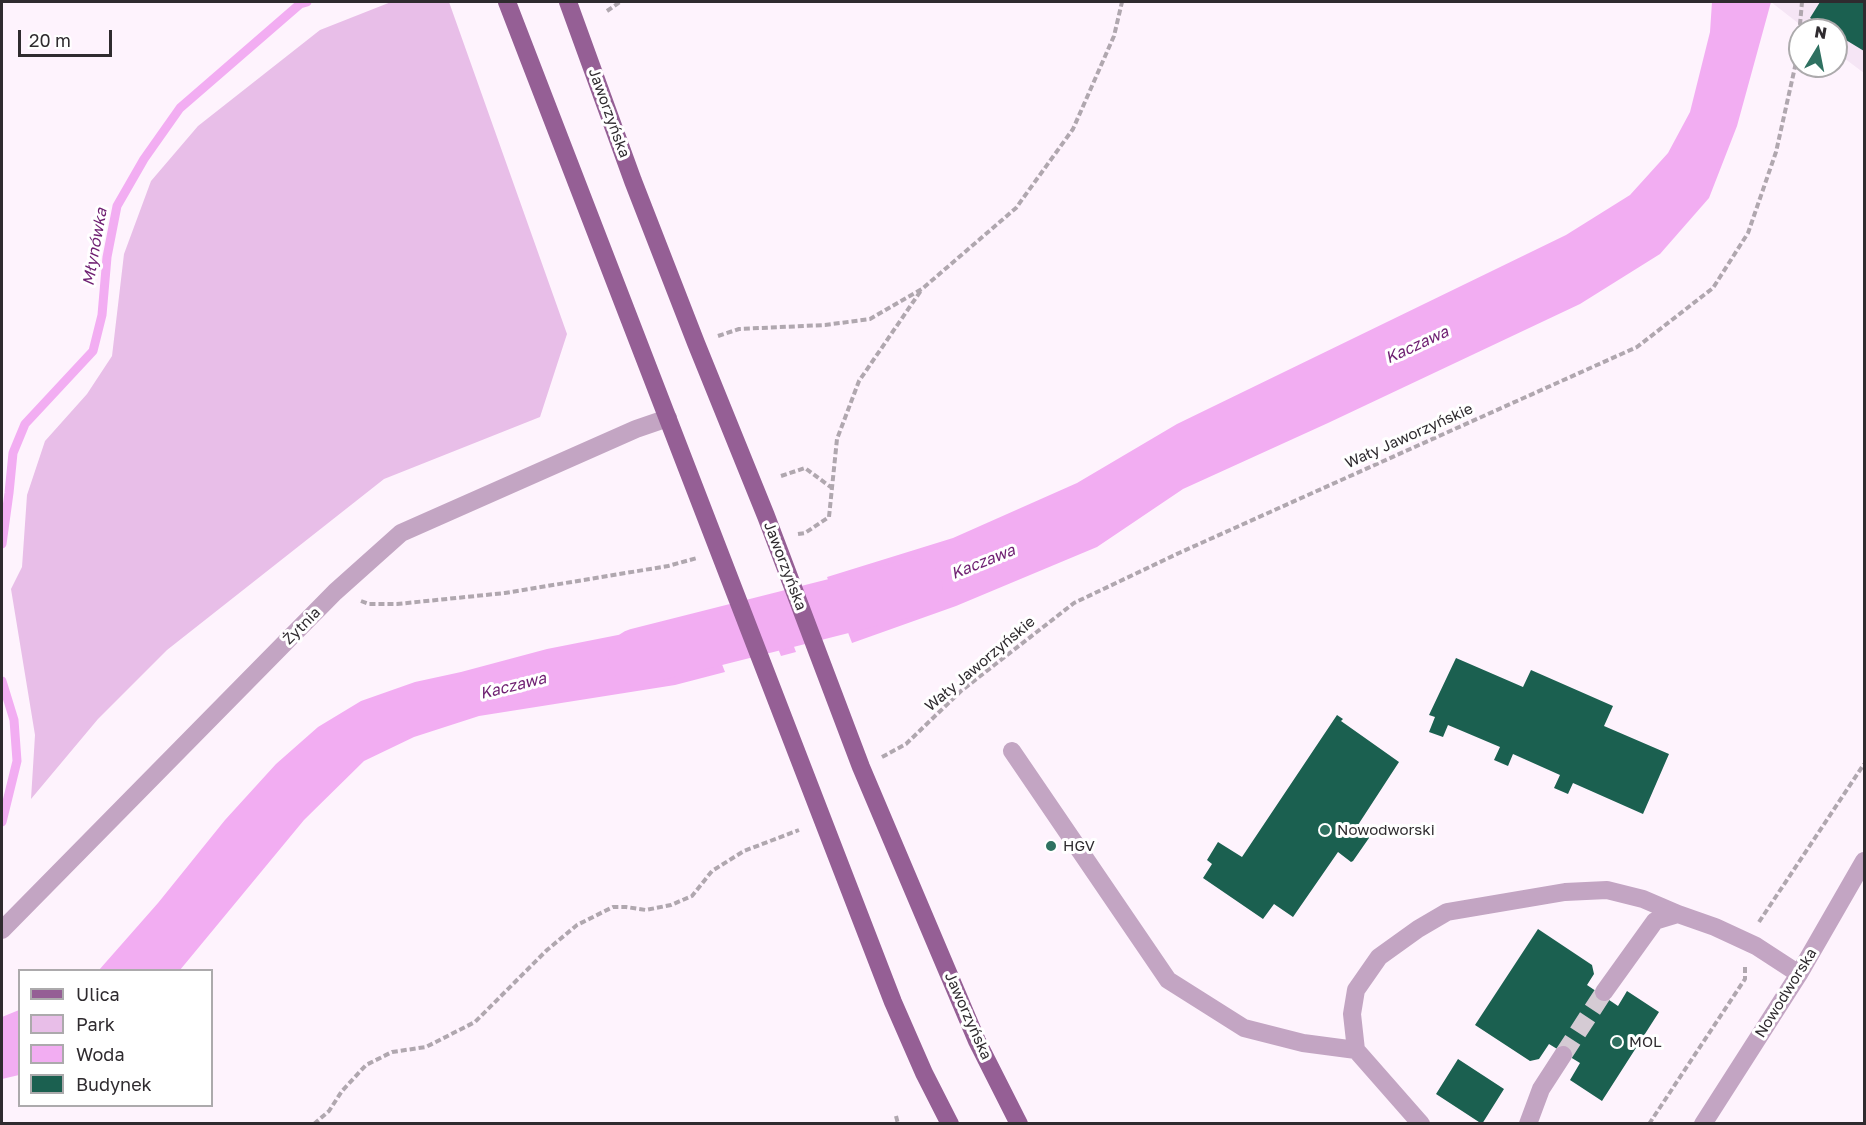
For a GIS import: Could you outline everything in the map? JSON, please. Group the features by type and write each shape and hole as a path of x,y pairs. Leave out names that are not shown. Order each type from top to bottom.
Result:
{"main road":[{"path":"507,2 575,184 668,418 893,1002 924,1073 950,1124"},
{"name":"Jaworzyńska","path":"568,2 629,170 766,516 861,767 977,1041 1019,1124"}],"street":[{"name":"Żytnia","path":"2,930 335,591 400,533 636,429 668,418"},
{"path":"1012,751 1168,980 1244,1028 1303,1043 1356,1050"},
{"name":"Nowodworska","path":"1702,1124 1799,974 1864,861"},
{"path":"1421,1124 1356,1050 1352,1014 1356,990 1379,957 1447,912 1565,892 1607,890 1643,899 1715,927 1756,946 1799,974"},
{"path":"1604,992 1655,921 1678,914"},
{"path":"1528,1124 1541,1089 1563,1054"}],"path":[{"path":"607,11 620,2"},
{"path":"696,343 738,329 825,325 870,319 922,289 1016,208 1073,129 1114,36 1122,2"},
{"name":"Wały Jaworzyńskie","path":"861,767 906,744 961,691 1074,603 1179,553 1637,347 1713,288 1748,233 1776,152 1797,58 1802,2"},
{"path":"829,517 837,439 858,381 922,289"},
{"path":"781,476 805,468 832,488"},
{"path":"335,591 369,604 397,604 505,593 668,566"},
{"path":"314,1124 329,1111 342,1091 366,1065 392,1052 426,1047 475,1022 547,950 577,925 613,907 646,910 671,905 692,896 712,871 744,851 823,821"},
{"path":"896,1116 898,1124"}],"shaded area":[{"path":"1771,2 1864,2 1864,73 1848,61 1848,18 1792,18"}],"green space":[{"path":"391,2 449,2 567,334 540,417 384,479 167,650 98,719 31,799 35,735 11,589 22,567 27,495 45,441 87,394 112,356 124,254 151,181 198,126 320,30"}],"water":[{"path":"1712,2 1771,2 1737,126 1709,198 1660,254 1580,304 1183,489 1097,547 956,606 852,643 827,577 953,538 1077,483 1177,424 1566,235 1630,195 1668,153 1690,112 1710,32"},
{"path":"777,602 796,652 781,656 761,606"},
{"path":"704,618 725,672 675,685 479,716 414,737 364,761 304,820 181,969 100,969 158,903 225,820 276,764 318,727 361,701 415,682 547,649"},
{"path":"18,1010 18,1075 2,1079 2,1017"}],"building":[{"path":"1820,2 1864,2 1864,51 1848,41 1848,18 1810,18"},
{"path":"1456,658 1523,687 1531,670 1613,706 1604,726 1669,754 1643,814 1573,783 1568,794 1554,788 1560,775 1513,754 1508,766 1494,760 1500,747 1448,725 1443,737 1429,732 1435,717 1429,715"},
{"path":"1337,715 1343,719 1341,721 1399,762 1356,828 1369,838 1353,861 1351,862 1338,852 1293,917 1274,904 1263,919 1203,878 1212,864 1207,860 1218,842 1242,857"},
{"path":"1538,929 1592,965 1594,974 1587,985 1618,1006 1627,991 1659,1012 1602,1101 1570,1080 1580,1063 1549,1044 1539,1059 1530,1061 1475,1025"},
{"path":"1458,1059 1504,1089 1482,1124 1436,1094"}],"waterway":[{"name":"Młynówka","path":"2,544 13,453 25,424 93,351 102,315 107,257 117,206 144,159 180,108 300,4 307,2"},
{"name":"Kaczawa","path":"637,657 914,587"},
{"name":"Młynówka","path":"2,681 14,720 17,761 2,822"}],"tunnel":[{"path":"1563,1055 1604,992"}],"place":[{"name":"Nowodworski","path":"1325,830"},
{"name":"HGV","path":"1051,846"},
{"name":"MOL","path":"1617,1042"}]}
